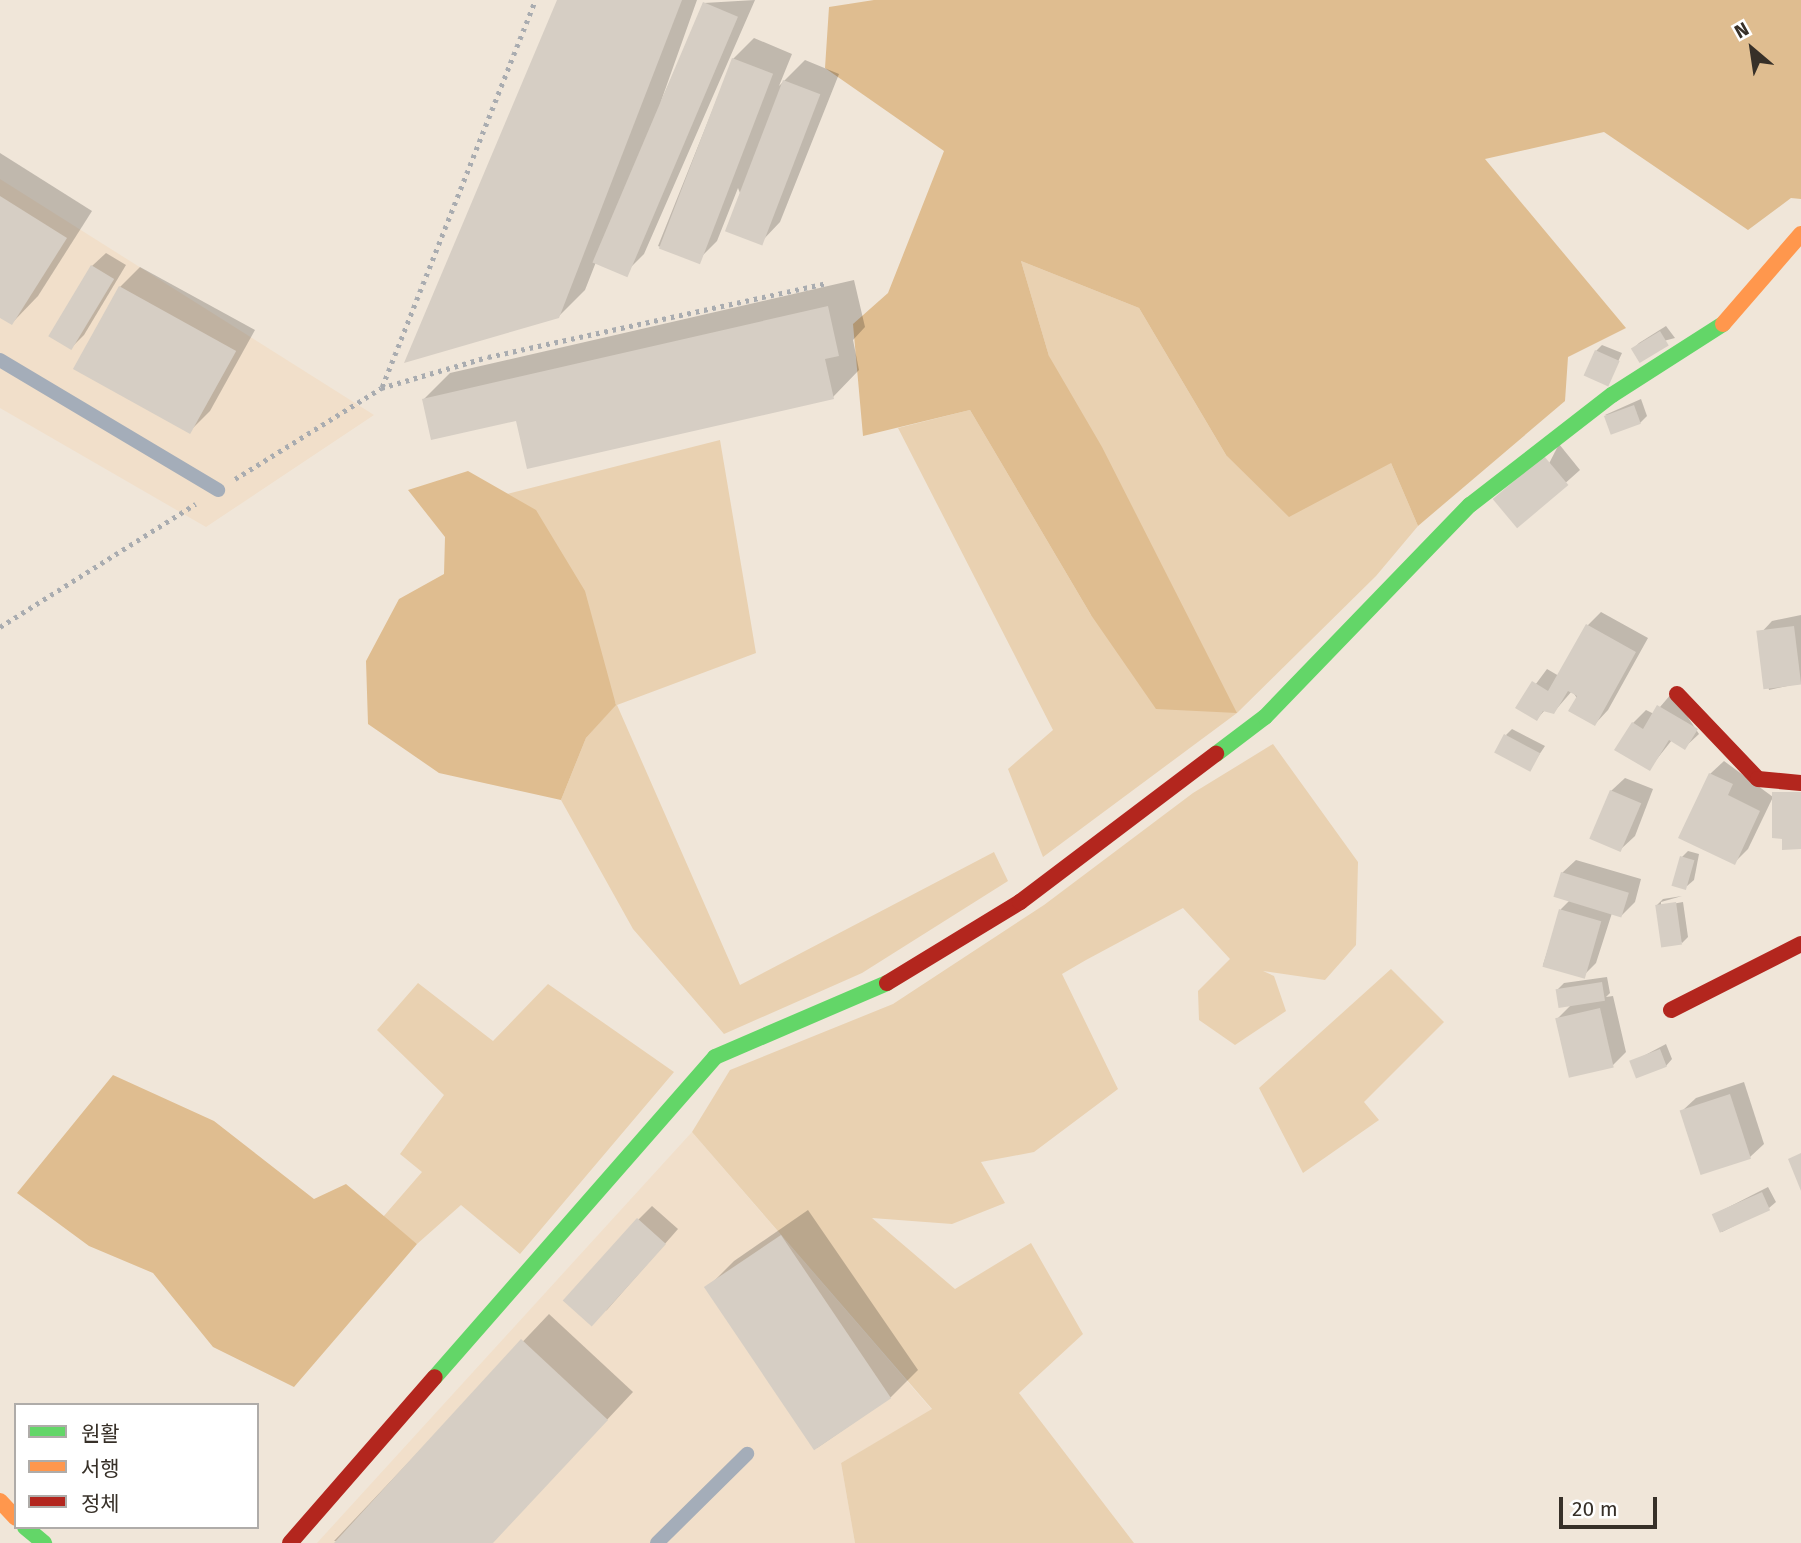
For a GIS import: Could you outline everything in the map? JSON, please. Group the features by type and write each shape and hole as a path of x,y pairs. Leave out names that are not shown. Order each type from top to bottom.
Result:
{"street":[{"path":"290,1543 715,1057 875,990 987,922 1232,742 1265,716 1470,505 1612,395 1727,321 1801,234"},
{"path":"1677,694 1758,779 1801,783"},
{"path":"1671,1010 1801,944"},
{"path":"0,1501 14,1516"},
{"path":"27,1529 44,1543"}],"lane":[{"path":"0,360 218,490"},
{"path":"657,1543 747,1454"}],"path":[{"path":"381,387 535,0"},
{"path":"0,627 381,387 488,357 826,283"}],"shaded area":[{"path":"874,0 1801,0 1801,199 1791,198 1748,230 1604,132 1485,159 1626,328 1568,357 1565,401 1418,526 1391,463 1289,517 1226,455 1139,308 1021,261 1049,356 1102,447 1237,713 1156,709 1091,615 970,410 863,436 853,324 888,293 944,151 825,68 829,7"},
{"path":"0,179 374,415 206,527 0,408"},
{"path":"1021,261 1139,308 1226,455 1391,463 1418,526 1376,576 1237,713 1043,857 1008,769 1053,730 898,428 970,410 1091,615 1049,356"},
{"path":"720,440 756,653 617,705 740,985 994,852 1008,881 862,973 724,1034 633,929 561,800 586,738 616,704 507,494"},
{"path":"468,471 536,510 585,591 616,705 586,738 561,800 439,773 368,724 366,661 399,599 444,574 445,537 408,490"},
{"path":"1273,744 1358,862 1356,945 1325,980 1263,971 1274,976 1286,1011 1235,1045 1199,1020 1198,991 1230,959 1183,908 1086,960 1062,974 1118,1089 1034,1152 981,1162 1005,1203 952,1224 872,1218 955,1289 1031,1243 1083,1334 1019,1393 1134,1543 855,1543 841,1463 932,1409 692,1132 730,1070 893,1004 1044,905 1193,793"},
{"path":"1391,969 1444,1022 1364,1102 1379,1120 1303,1173 1259,1088"},
{"path":"418,983 493,1041 548,984 674,1072 520,1254 461,1205 417,1244 383,1217 422,1172 400,1154 444,1095 377,1030"},
{"path":"113,1075 214,1121 314,1199 346,1184 417,1244 294,1387 213,1347 153,1273 89,1246 17,1193"},
{"path":"692,1132 932,1410 841,1463 855,1543 317,1543"}],"building":[{"path":"557,0 682,0 559,318 404,363"},
{"path":"703,2 738,17 627,277 592,263"},
{"path":"732,58 773,74 700,264 659,248"},
{"path":"783,80 820,94 762,246 725,231"},
{"path":"0,196 67,238 12,325 0,318"},
{"path":"91,265 114,279 71,350 48,336"},
{"path":"119,286 236,351 190,434 73,369"},
{"path":"828,306 839,356 825,359 834,399 527,469 516,421 431,440 422,399"},
{"path":"1660,331 1669,346 1640,363 1631,349"},
{"path":"1595,350 1620,361 1608,387 1584,376"},
{"path":"1634,405 1641,424 1611,435 1604,416"},
{"path":"1544,456 1568,485 1517,528 1493,499"},
{"path":"1586,624 1636,652 1595,726 1568,711 1577,696 1568,691 1554,714 1543,711 1537,721 1515,708 1532,681 1548,691"},
{"path":"1794,626 1801,685 1763,689 1756,631"},
{"path":"1657,705 1698,729 1685,750 1669,740 1650,771 1614,750 1632,722 1643,729"},
{"path":"1504,734 1540,753 1530,772 1494,753"},
{"path":"1709,773 1733,784 1728,795 1760,811 1735,865 1678,838"},
{"path":"1610,790 1641,803 1621,852 1589,839"},
{"path":"1772,792 1801,792 1801,849 1782,850 1782,839 1772,838"},
{"path":"1680,856 1694,860 1686,890 1671,886"},
{"path":"1561,872 1629,893 1621,918 1553,897"},
{"path":"1676,902 1682,945 1661,948 1655,905"},
{"path":"1559,909 1601,921 1585,979 1542,967"},
{"path":"1602,982 1605,1001 1559,1008 1556,989"},
{"path":"1600,1008 1614,1067 1569,1078 1555,1018"},
{"path":"1660,1049 1667,1067 1636,1079 1629,1061"},
{"path":"1730,1094 1751,1159 1701,1175 1680,1110"},
{"path":"1801,1153 1801,1191 1788,1159"},
{"path":"1762,1192 1770,1210 1720,1233 1712,1214"},
{"path":"637,1218 666,1244 592,1327 563,1300"},
{"path":"781,1235 891,1398 814,1450 704,1287"},
{"path":"521,1339 608,1420 493,1543 334,1543"}],"traffic: fast":[{"path":"1216,754 1265,717 1470,505 1612,395 1723,324"},
{"path":"435,1377 715,1057 887,983"},
{"path":"27,1529 44,1543"}],"traffic: slow":[{"path":"1723,324 1801,234"},
{"path":"0,1501 14,1516"}],"traffic: jam":[{"path":"1677,694 1758,779 1801,783"},
{"path":"887,983 1020,902 1216,754"},
{"path":"1671,1010 1801,944"},
{"path":"290,1543 435,1377"}]}
